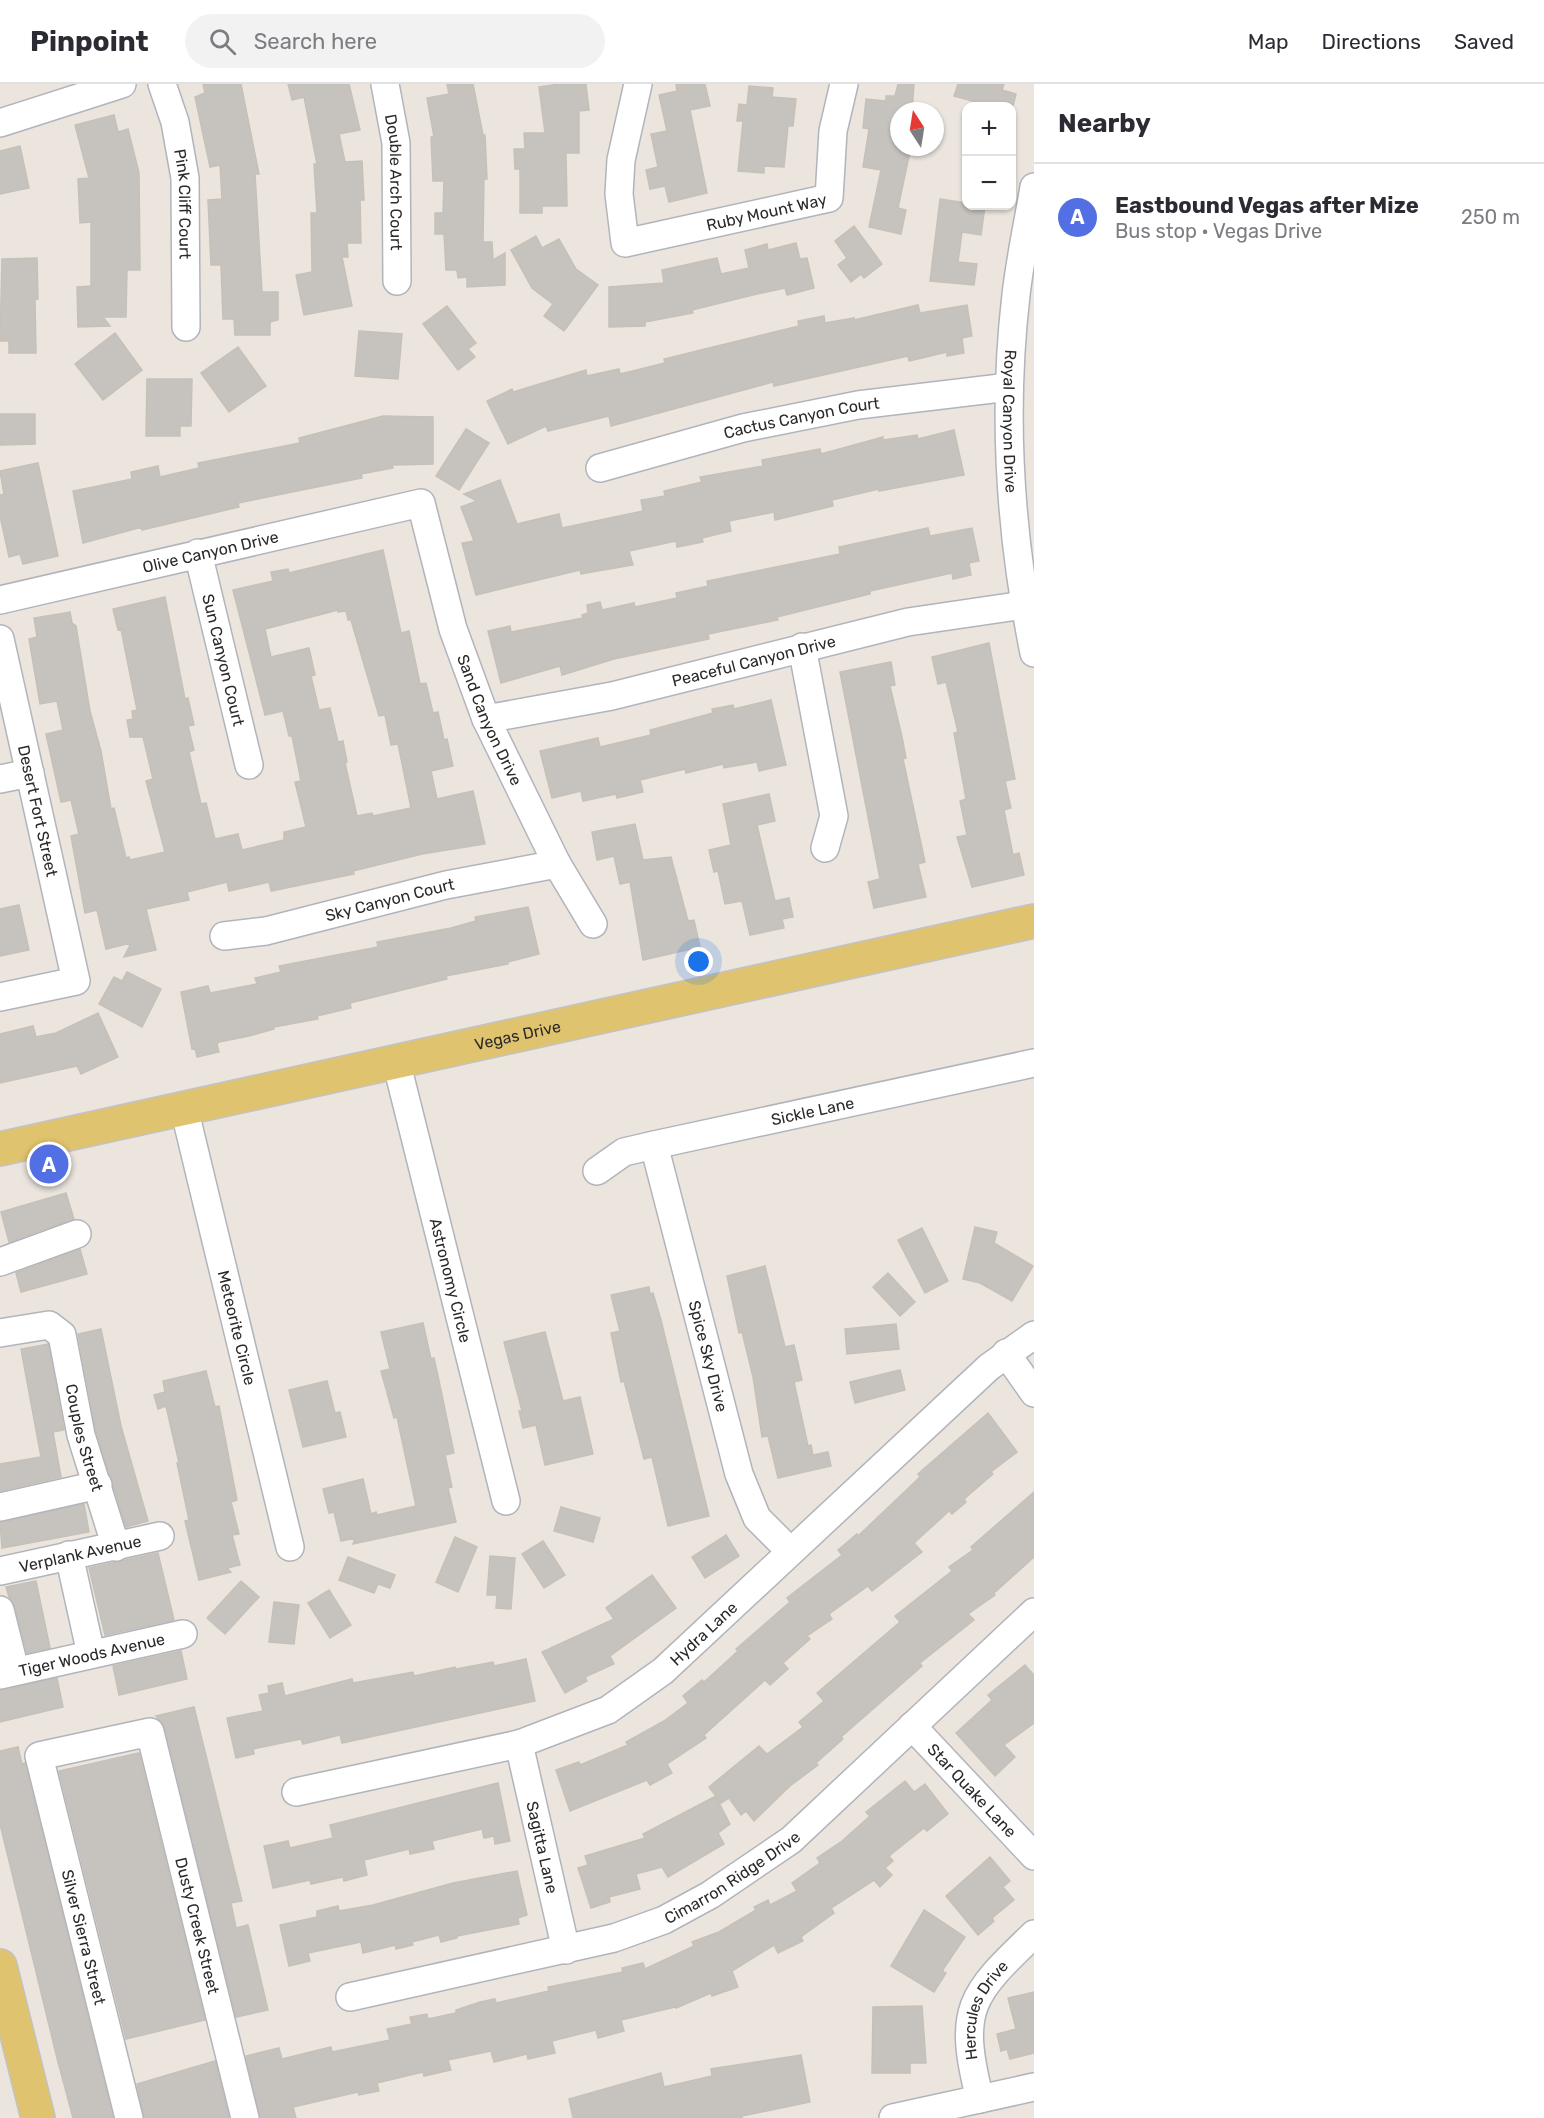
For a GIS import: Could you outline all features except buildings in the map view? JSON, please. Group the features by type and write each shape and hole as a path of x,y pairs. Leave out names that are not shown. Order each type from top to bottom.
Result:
{"main road":[{"name":"Vegas Drive","path":"0,1149 396,1061 1033,928"},
{"path":"0,1966 38,2118"}],"street":[{"path":"0,123 122,84"},
{"name":"Pink Cliff Court","path":"162,84 175,122 184,178 186,327"},
{"name":"Double Arch Court","path":"385,84 396,143 397,281"},
{"name":"Ruby Mount Way","path":"638,84 621,160 619,194 625,243 829,198 833,130 844,84"},
{"name":"Royal Canyon Drive","path":"1034,188 1016,294 1009,387 1022,492 1024,605 1034,653"},
{"name":"Cactus Canyon Court","path":"600,468 743,428 847,407 1009,387"},
{"name":"Olive Canyon Drive","path":"0,600 421,503"},
{"name":"Sand Canyon Drive","path":"421,503 453,629 486,719 557,864 593,924"},
{"name":"Sun Canyon Court","path":"198,553 249,765"},
{"name":"Peaceful Canyon Drive","path":"486,719 612,696 908,622 1024,605"},
{"name":"Desert Fort Street","path":"0,639 76,981 0,998"},
{"path":"802,647 834,816 825,848"},
{"path":"0,779 30,772"},
{"name":"Sky Canyon Court","path":"224,936 266,931 446,885 557,864"},
{"name":"Astronomy Circle","path":"396,1061 506,1501"},
{"name":"Sickle Lane","path":"597,1171 624,1152 1034,1064"},
{"name":"Meteorite Circle","path":"184,1108 290,1547"},
{"name":"Spice Sky Drive","path":"654,1145 739,1474 757,1518 790,1551"},
{"path":"0,1262 77,1234"},
{"name":"Couples Street","path":"0,1333 50,1325 62,1335 81,1435 116,1547"},
{"name":"Hydra Lane","path":"296,1792 519,1744 608,1710 663,1671 1006,1353 1034,1335"},
{"path":"1006,1353 1034,1393"},
{"path":"0,1507 98,1485"},
{"name":"Verplank Avenue","path":"0,1571 160,1536"},
{"path":"69,1555 91,1654"},
{"path":"0,1610 7,1672"},
{"name":"Cimarron Ridge Drive","path":"350,1997 614,1938 664,1920 710,1895 790,1840 1034,1612"},
{"name":"Tiger Woods Avenue","path":"7,1672 183,1634"},
{"name":"Star Quake Lane","path":"912,1726 1034,1856"},
{"name":"Silver Sierra Street","path":"129,2118 39,1756 150,1732"},
{"name":"Dusty Creek Street","path":"150,1732 245,2118"},
{"name":"Sagitta Lane","path":"519,1744 566,1950"},
{"name":"Hercules Drive","path":"980,2099 969,2055 969,2023 975,2002 989,1977 1034,1934"},
{"path":"893,2118 1034,2087"}],"place":[{"name":"Eastbound Vegas after Mize","path":"49,1164"}]}
